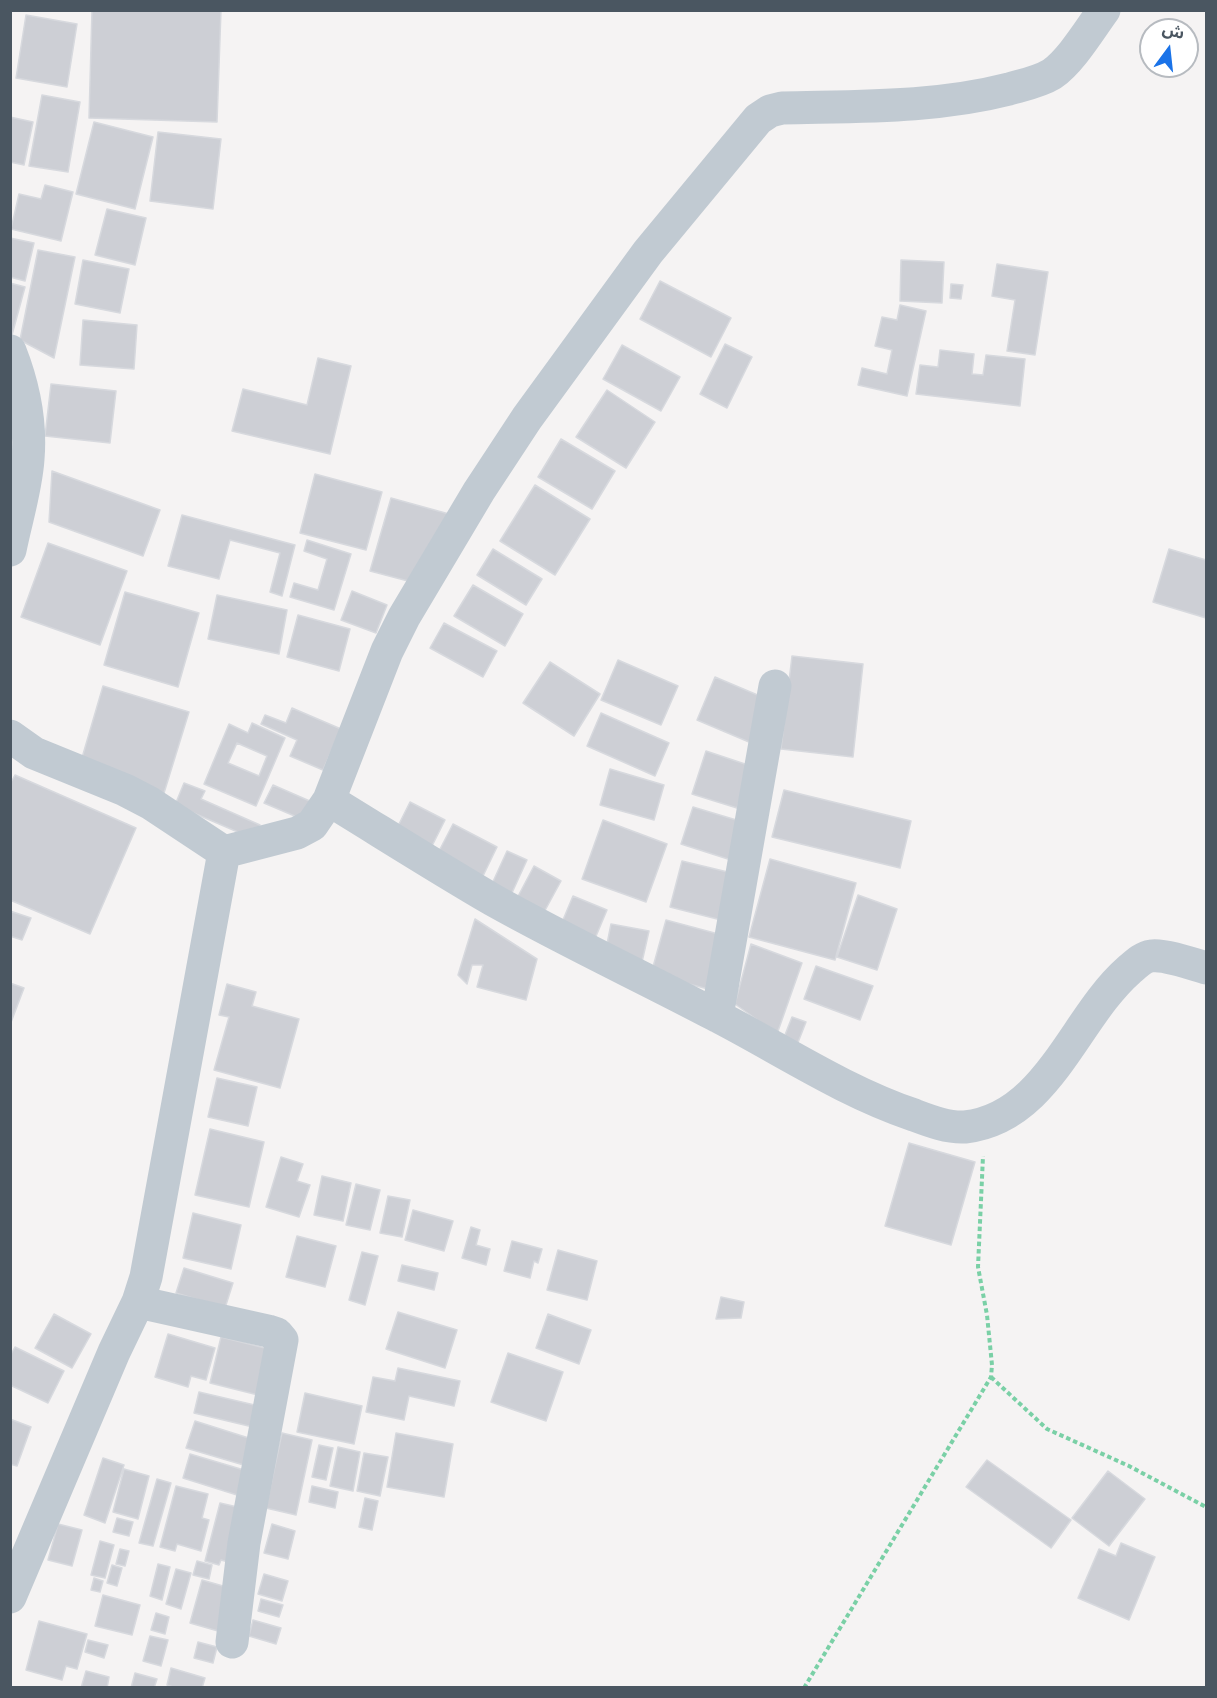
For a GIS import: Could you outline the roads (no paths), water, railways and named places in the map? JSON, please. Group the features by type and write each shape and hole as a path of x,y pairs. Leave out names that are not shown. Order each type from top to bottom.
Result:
{"street":[{"path":"10,736 34,753 150,803 224,852 297,833 312,825 328,800 387,651 404,616 479,491 527,418 648,252 758,119 770,111 782,108 926,104 977,97 1033,82 1052,74 1065,62 1104,10"},
{"path":"10,351 19,373 29,436 28,460 10,550"},
{"path":"717,1016 775,686"},
{"path":"328,800 494,900 572,942 717,1016 872,1100 936,1123 963,1127 984,1122 1011,1110 1031,1095 1113,984 1138,962 1150,956 1185,961 1206,968"},
{"path":"10,1597 114,1352 138,1302 146,1277 224,852"},
{"path":"138,1302 268,1331 277,1334 282,1340 244,1543 232,1642"}]}
